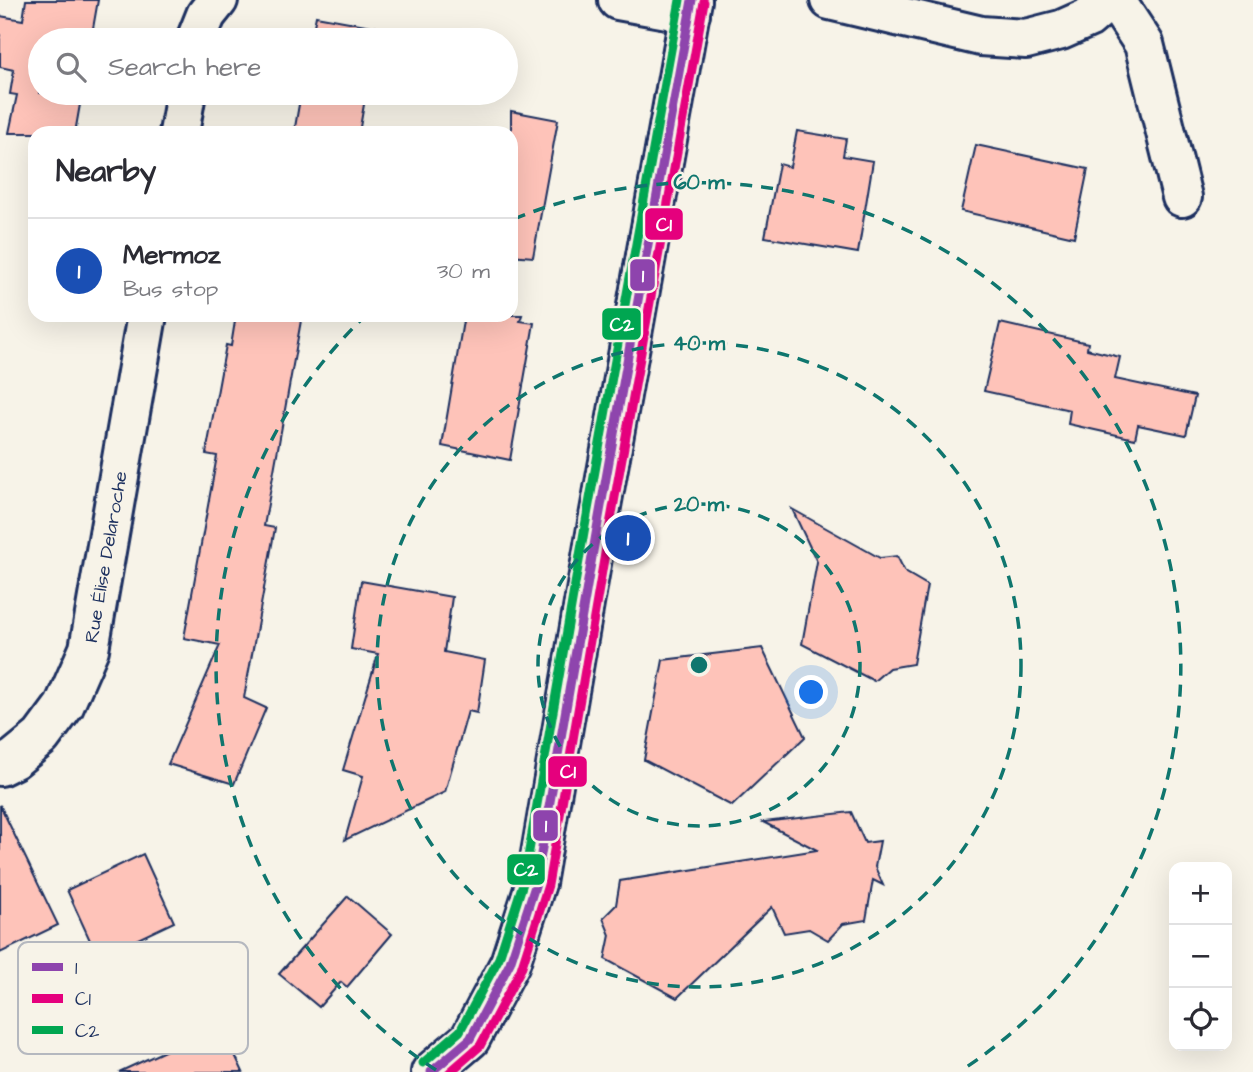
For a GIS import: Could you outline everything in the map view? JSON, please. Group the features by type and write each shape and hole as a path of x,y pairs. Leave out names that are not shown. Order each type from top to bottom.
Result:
{"street":[{"path":"201,28 206,15 218,0"},
{"path":"431,1072 470,1039 510,963 536,883 691,7 618,0"},
{"path":"830,0 981,36 1026,39 1061,30 1088,18 1109,0"},
{"path":"1115,0 1144,44 1182,197"},
{"path":"180,126 184,105"},
{"name":"Rue Élise Delaroche","path":"0,766 14,759 41,737 64,706 89,649 146,322"}],"building":[{"path":"26,0 98,0 93,28 28,28 28,105 80,105 76,126 28,126 28,133 9,133 17,95 10,94 14,70 0,67 0,16 23,20"},
{"path":"316,16 377,27 377,28 314,28"},
{"path":"299,105 364,105 360,126 295,126"},
{"path":"511,111 558,120 533,257 518,256 518,126 511,126"},
{"path":"797,131 846,139 843,156 873,161 858,253 765,237 779,164 790,167"},
{"path":"976,145 1088,169 1074,237 961,211"},
{"path":"518,315 522,315 520,321 534,323 510,460 442,446 463,322 518,322"},
{"path":"235,322 301,322 264,526 275,528 244,698 266,708 234,784 168,764 220,645 184,638 217,456 206,454 226,345 231,346"},
{"path":"1000,323 1088,343 1087,349 1120,357 1115,379 1195,396 1186,435 1138,425 1135,439 1068,424 1070,410 984,391"},
{"path":"792,509 880,558 897,556 905,572 927,585 913,664 889,668 874,681 802,644 817,562"},
{"path":"361,581 452,597 444,652 485,660 477,713 468,711 445,792 345,840 363,776 343,770 378,654 351,649"},
{"path":"762,648 805,737 732,806 644,760 663,660"},
{"path":"0,805 58,925 0,953"},
{"path":"851,812 865,843 880,841 875,867 883,885 873,880 866,920 843,924 828,940 809,929 784,933 772,907 677,998 605,959 610,935 603,918 616,905 620,881 817,850 763,822"},
{"path":"143,854 174,922 132,942 91,942 67,890"},
{"path":"348,896 392,934 347,987 341,982 319,1007 279,974"},
{"path":"158,1054 235,1054 243,1072 119,1072"}],"transit line":[{"name":"C2","path":"423,1063 460,1031 499,958 524,880 680,0"},
{"name":"1","path":"431,1072 470,1039 510,963 536,883 692,0"},
{"name":"C1","path":"450,1072 480,1046 521,969 548,885 704,2"}],"place":[{"name":"Mermoz","path":"628,538"}]}
